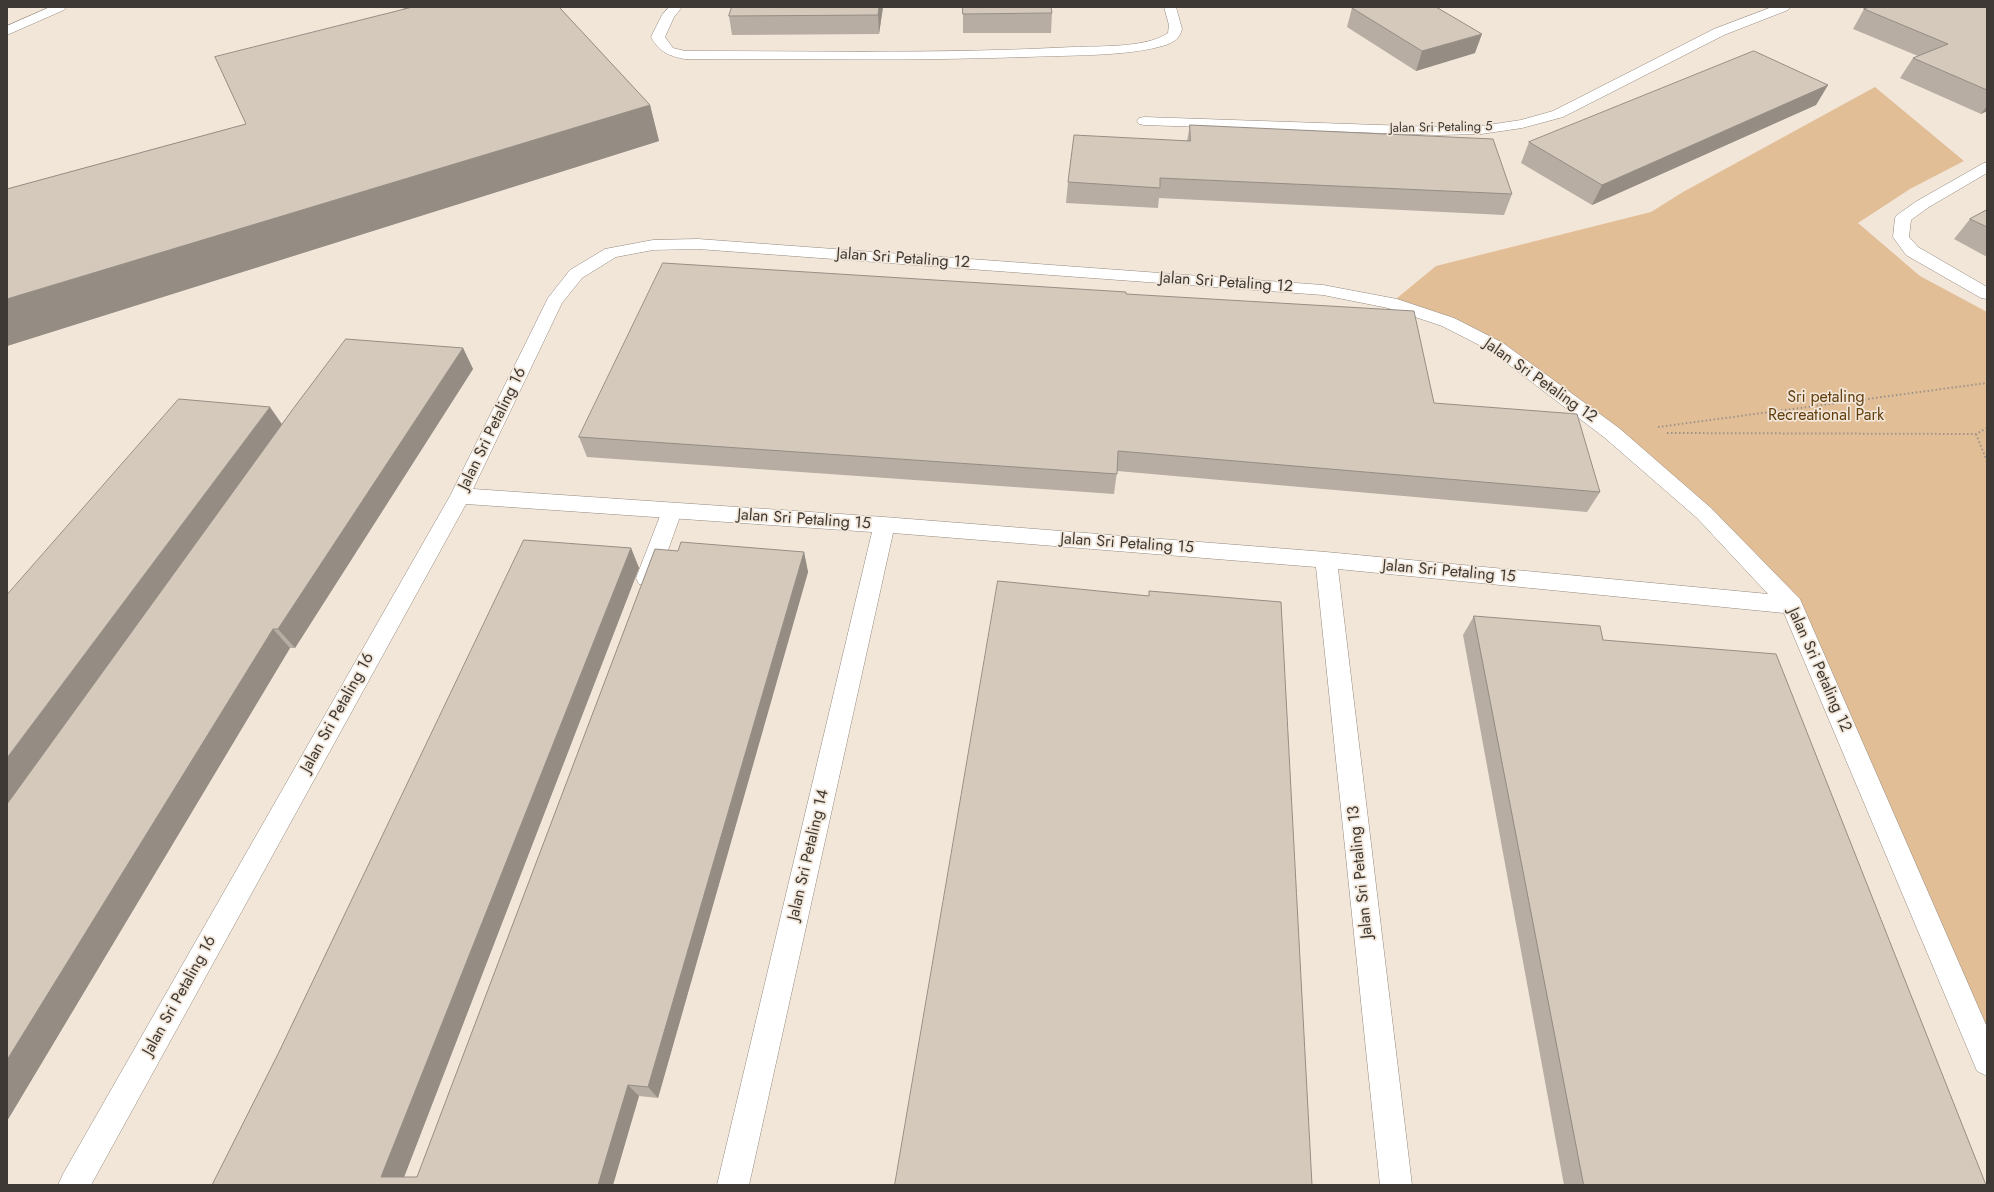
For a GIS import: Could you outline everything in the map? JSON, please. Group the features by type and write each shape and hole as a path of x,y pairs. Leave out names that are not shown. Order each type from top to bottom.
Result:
{"street":[{"path":"7,31 60,7"},
{"path":"676,7 668,15 658,37 661,45 667,51 685,55 989,53 1110,49 1150,44 1167,40 1174,35 1176,28 1170,7"},
{"name":"Jalan Sri Petaling 5","path":"1144,121 1438,131 1482,130 1522,124 1558,114 1719,32 1784,7"},
{"path":"1987,167 1923,204 1903,218 1900,237 1912,251 1918,255 1987,294"},
{"name":"Jalan Sri Petaling 12","path":"611,253 653,245 698,244 1323,290 1390,304 1448,322 1497,347 1612,433 1704,513 1792,604 1987,1061"},
{"name":"Jalan Sri Petaling 16","path":"74,1185 460,496 554,302 576,274 611,253"},
{"name":"Jalan Sri Petaling 15","path":"460,496 884,525 1326,560 1792,604"},
{"path":"638,601 672,511"},
{"name":"Jalan Sri Petaling 14","path":"733,1185 884,525"},
{"name":"Jalan Sri Petaling 13","path":"1326,560 1396,1185"}],"path":[{"path":"1612,433 1987,383"},
{"path":"1612,433 1976,434 1987,428"},
{"path":"1976,434 1987,461"}],"green space":[{"name":"Sri petaling Recreational Park","path":"1875,87 1964,161 1910,189 1858,223 1920,276 1987,312 1987,1061 1792,604 1704,513 1497,347 1391,303 1436,266 1651,212 1683,192"}],"building":[{"path":"413,7 559,7 650,105 7,299 7,189 246,124 215,57"},
{"path":"732,7 879,7 878,15 729,16"},
{"path":"963,7 1051,7 1052,13 963,14"},
{"path":"1436,7 1482,34 1422,51 1352,8"},
{"path":"1870,7 1987,7 1987,90 1913,58 1948,44 1864,9"},
{"path":"1754,51 1828,85 1602,185 1529,142"},
{"path":"1190,125 1493,139 1512,194 1160,178 1160,188 1068,182 1074,135 1190,141"},
{"path":"1987,210 1987,227 1970,219"},
{"path":"663,263 1126,292 1126,294 1414,311 1434,403 1577,414 1600,492 1118,451 1117,474 579,437"},
{"path":"346,339 463,348 278,629 273,629 7,1060 7,804 293,409"},
{"path":"179,399 270,407 7,758 7,595"},
{"path":"524,540 631,548 381,1177 417,1177 655,549 678,551 681,542 804,552 648,1087 628,1085 598,1185 212,1185 278,1054"},
{"path":"998,581 1149,596 1149,591 1281,602 1312,1185 895,1185"},
{"path":"1474,616 1600,626 1603,640 1776,654 1986,1185 1584,1185"}]}
